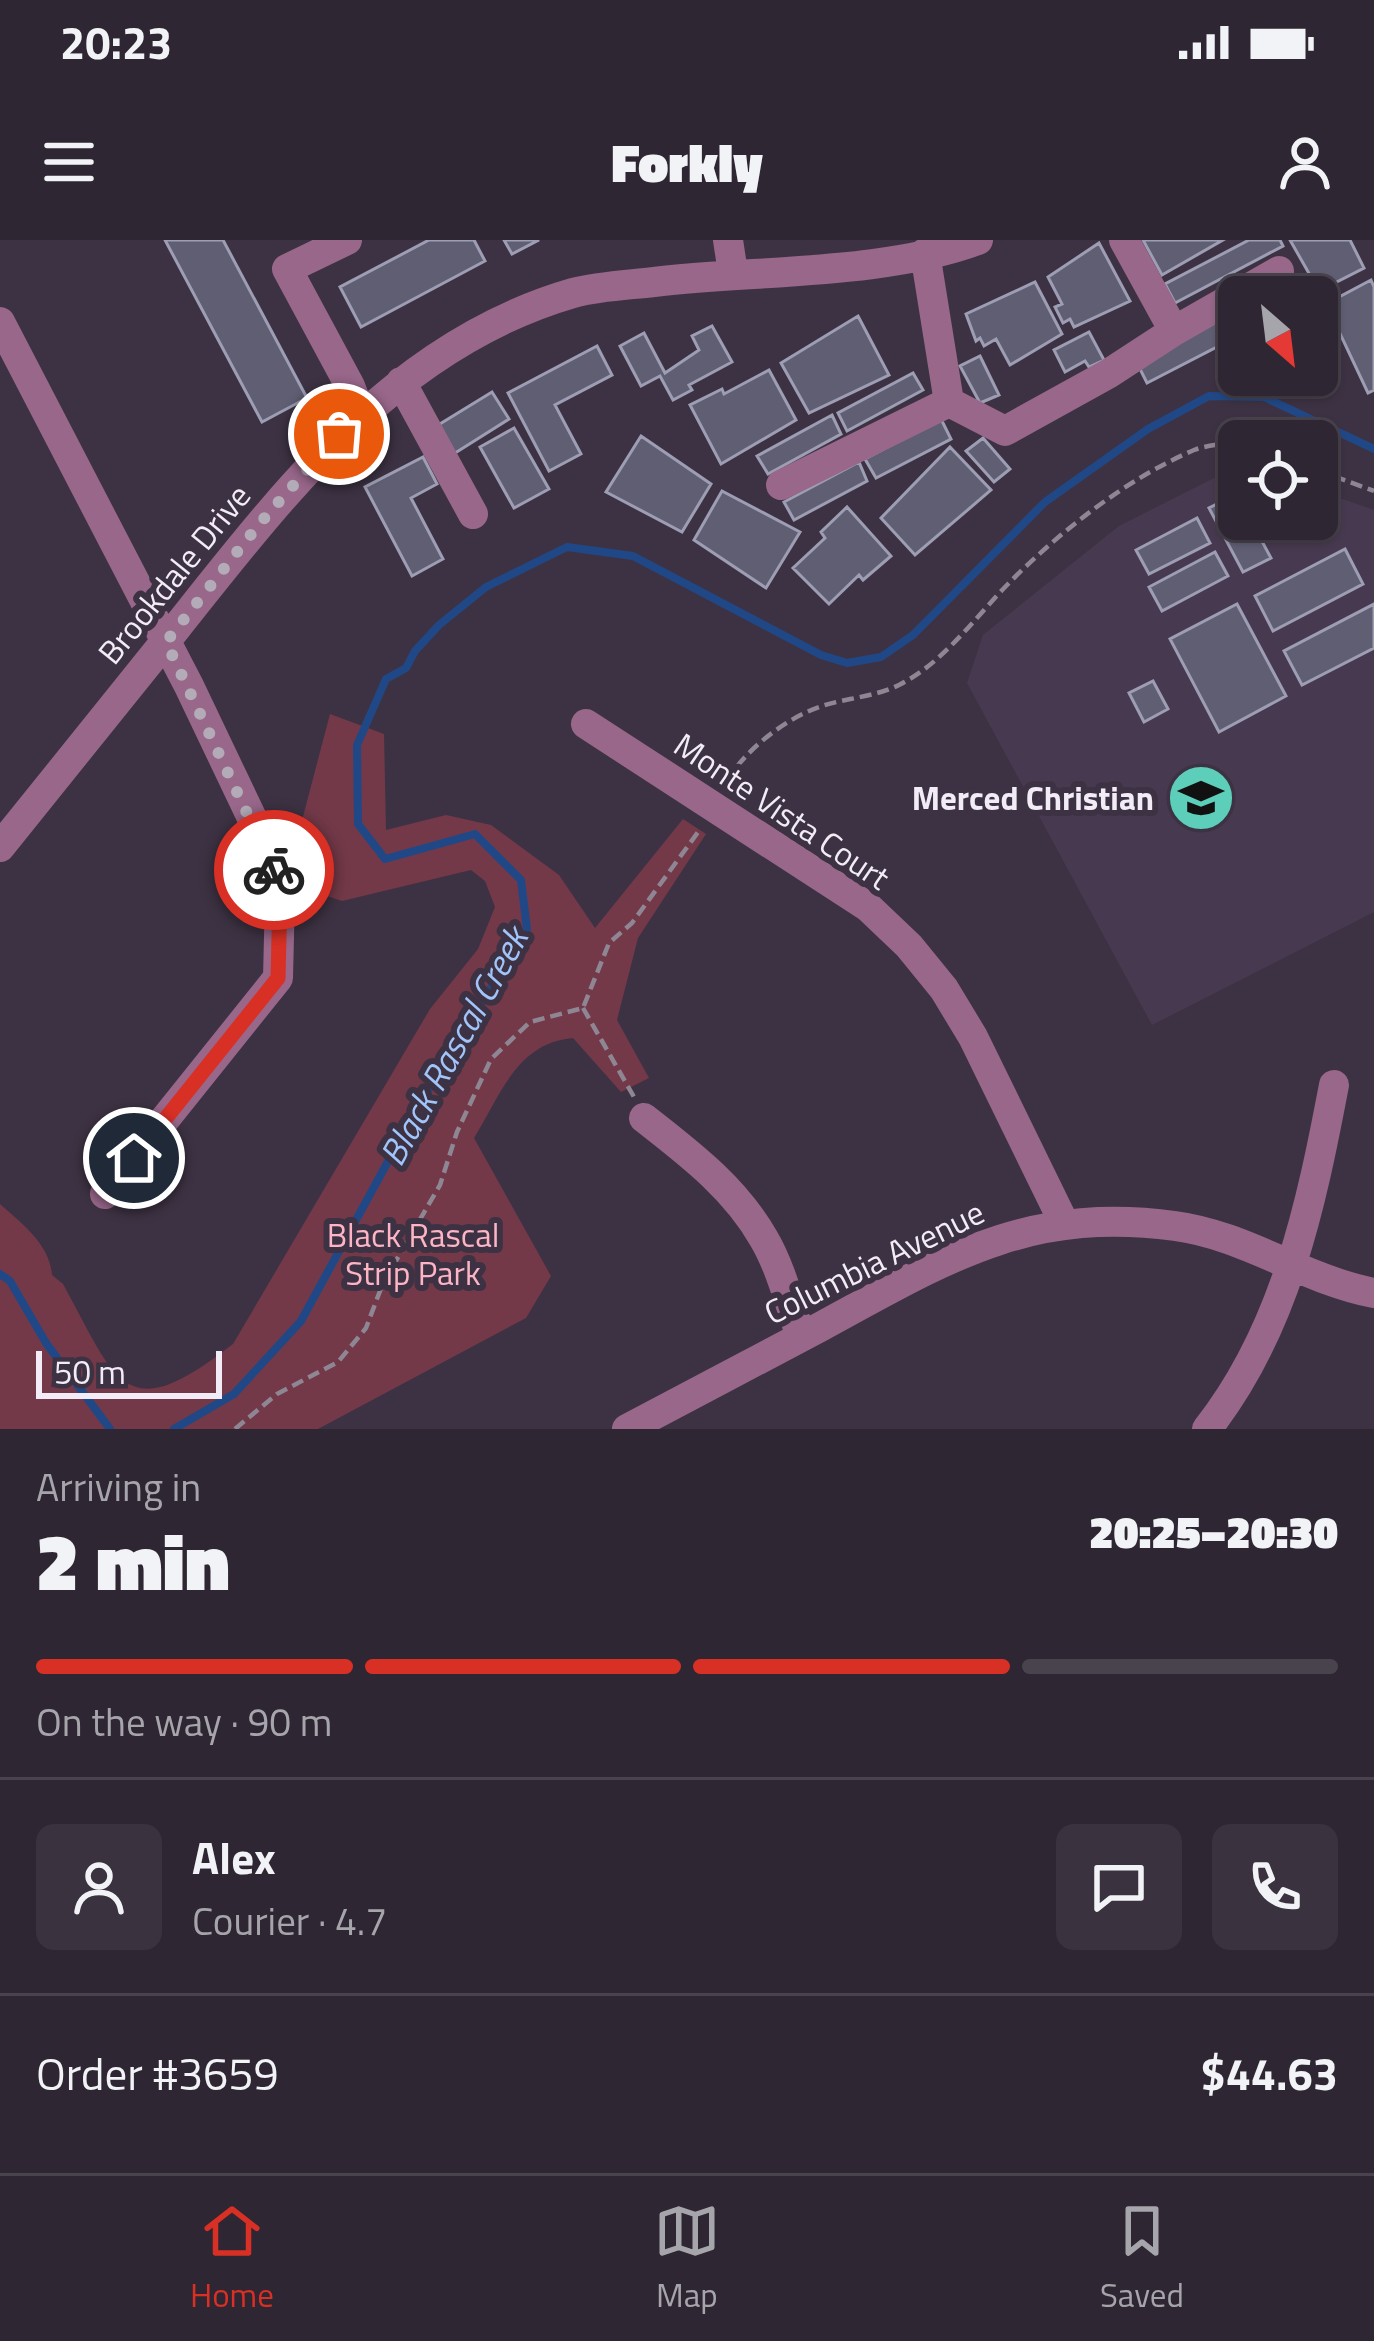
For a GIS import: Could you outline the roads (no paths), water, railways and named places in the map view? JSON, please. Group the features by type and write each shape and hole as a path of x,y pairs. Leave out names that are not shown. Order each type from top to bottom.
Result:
{"street":[{"path":"347,240 287,269 361,415"},
{"path":"728,240 733,273"},
{"name":"Brookdale Drive","path":"0,847 260,523 361,415 448,349 574,292 733,273 876,263 978,240"},
{"path":"1124,240 1174,332"},
{"path":"925,253 950,402"},
{"path":"950,402 1005,431 1279,271"},
{"path":"0,322 166,642 272,860 280,895 278,978 105,1194"},
{"path":"401,382 473,514"},
{"path":"781,485 950,402"},
{"name":"Monte Vista Court","path":"586,724 868,908 908,946 944,988 973,1037 1064,1223"},
{"path":"1207,1429 1227,1404 1264,1334 1293,1265 1310,1208 1334,1085"},
{"path":"644,1118 703,1164 737,1200 766,1241 801,1337"},
{"name":"Columbia Avenue","path":"627,1429 970,1248 1064,1223 1122,1220 1180,1226 1217,1235 1344,1287 1374,1293"}],"waterway":[{"name":"Black Rascal Creek","path":"174,1429 234,1394 301,1321 416,1110 527,929 521,880 475,834 385,859 358,824 357,745 386,679 406,668 439,625 486,587 567,547 633,556 821,655 847,663 881,657 913,635 1045,502 1148,429 1209,396 1264,397 1374,449"},
{"name":"Black Rascal Creek","path":"0,1274 10,1281 46,1343 110,1429"}],"place":[{"name":"Merced Christian","path":"1201,798"}],"park label":[{"name":"Black Rascal Strip Park","path":"413,1254"}]}
